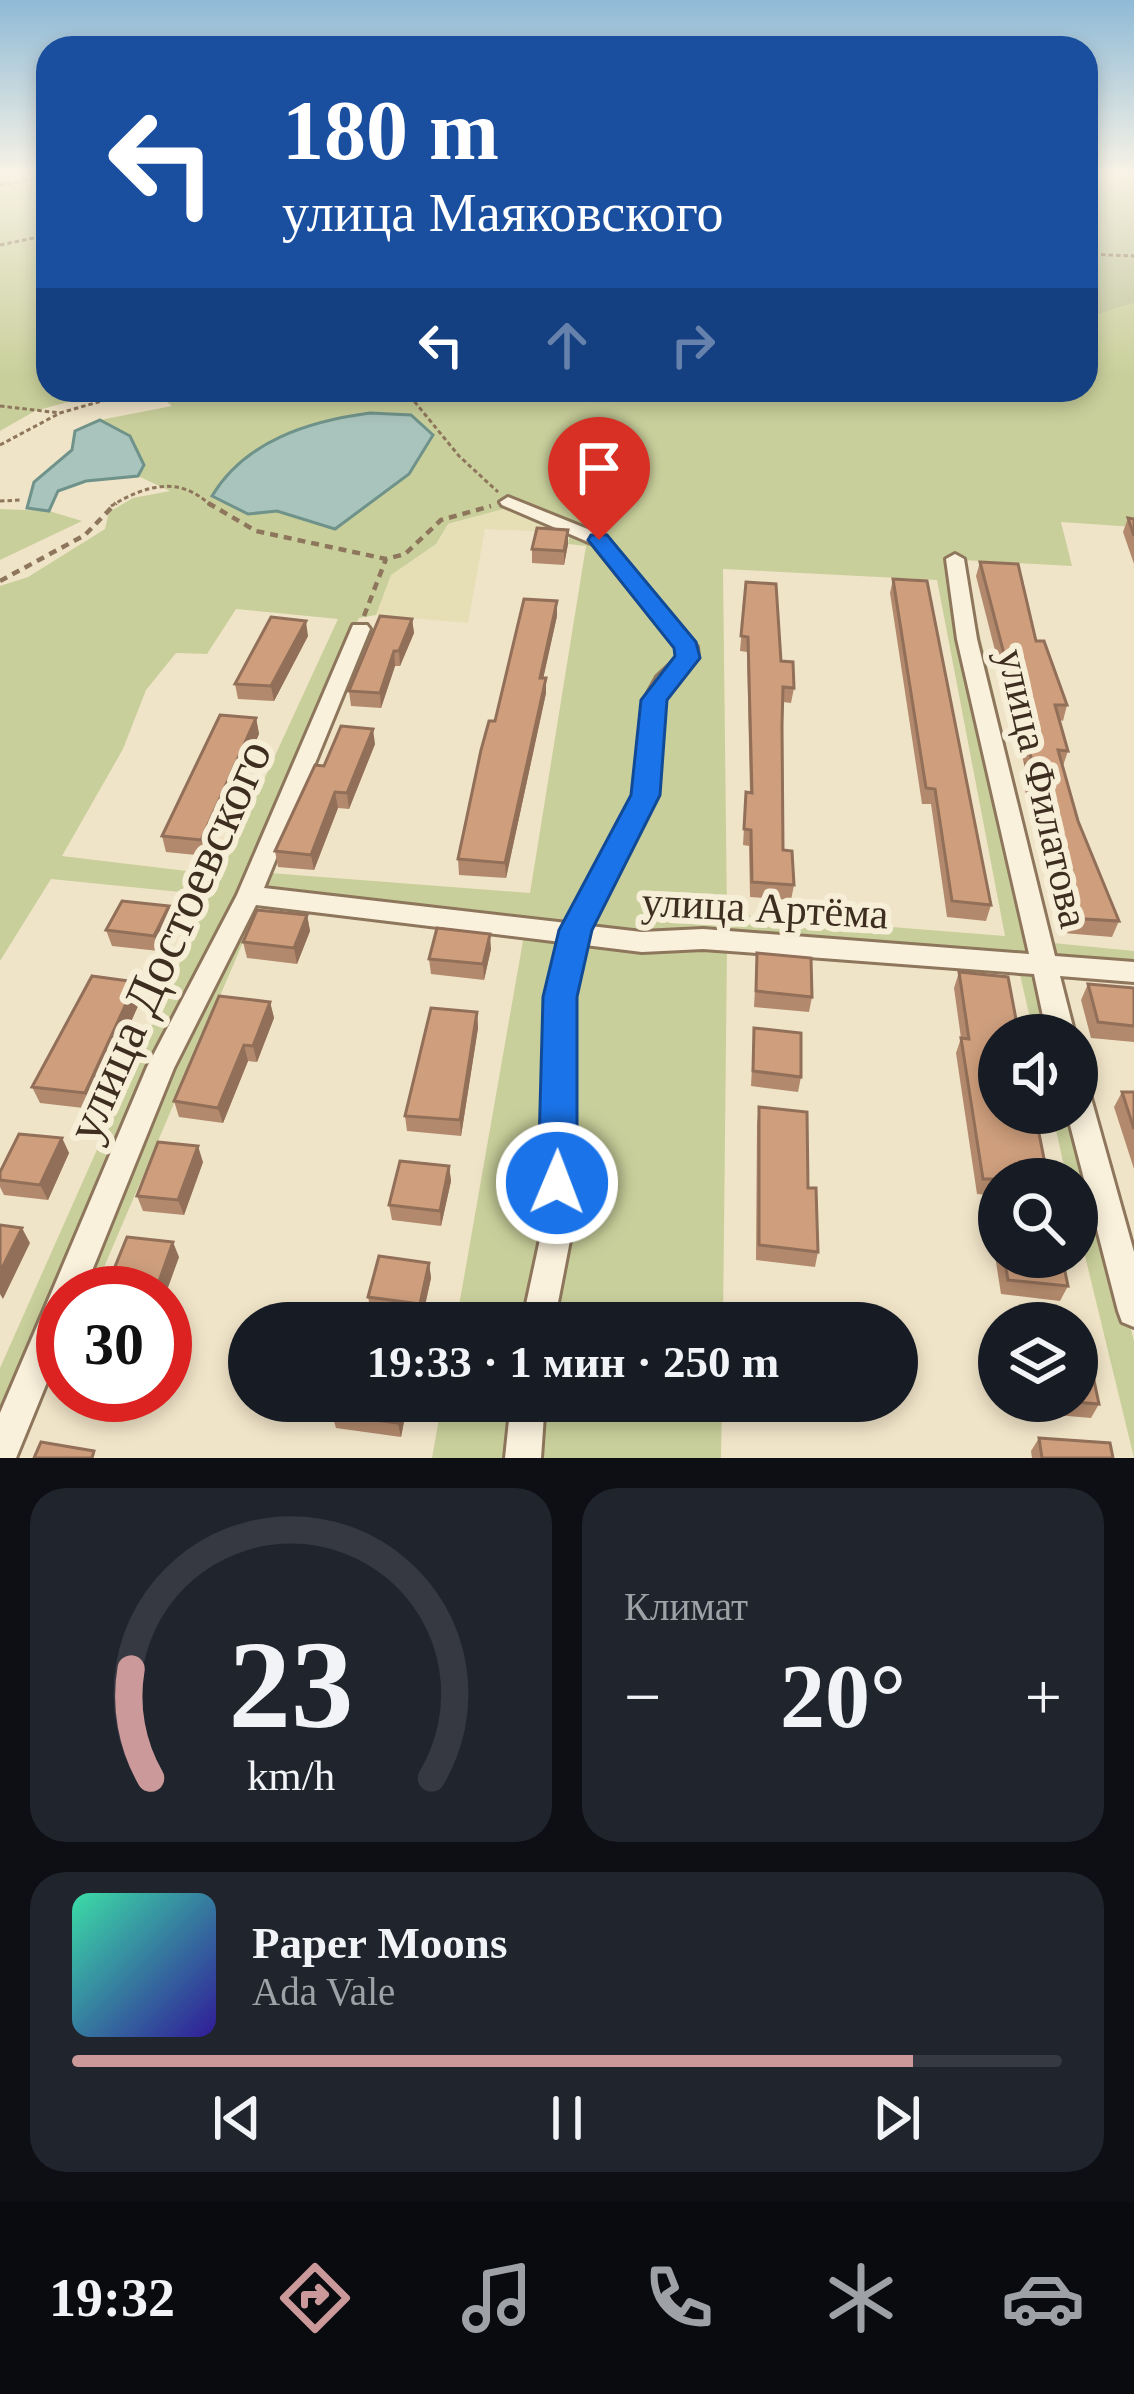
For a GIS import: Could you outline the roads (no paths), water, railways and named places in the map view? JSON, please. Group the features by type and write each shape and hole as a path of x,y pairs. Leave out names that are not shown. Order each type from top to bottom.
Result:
{"street":[{"path":"508,502 599,540 687,647 688,658 664,681 654,700 646,795 576,930 560,997 556,1230 542,1302"},
{"name":"улица Филатова","path":"955,559 967,639 1055,1014"},
{"name":"улица Достоевского","path":"78,1266 161,1066 249,895 360,629"},
{"name":"улица Артёма","path":"249,895 291,904 576,930 642,942 703,939 1134,972"},
{"path":"1087,1134 1134,1311"},
{"path":"0,1455 36,1369"},
{"path":"523,1458 526,1422"}],"water":[{"path":"370,413 411,415 433,435 409,474 335,529 277,511 248,514 212,496 260,448 302,428"},
{"path":"100,420 130,436 144,465 138,476 86,481 58,491 49,511 27,508 34,482 72,450 75,431"}]}
